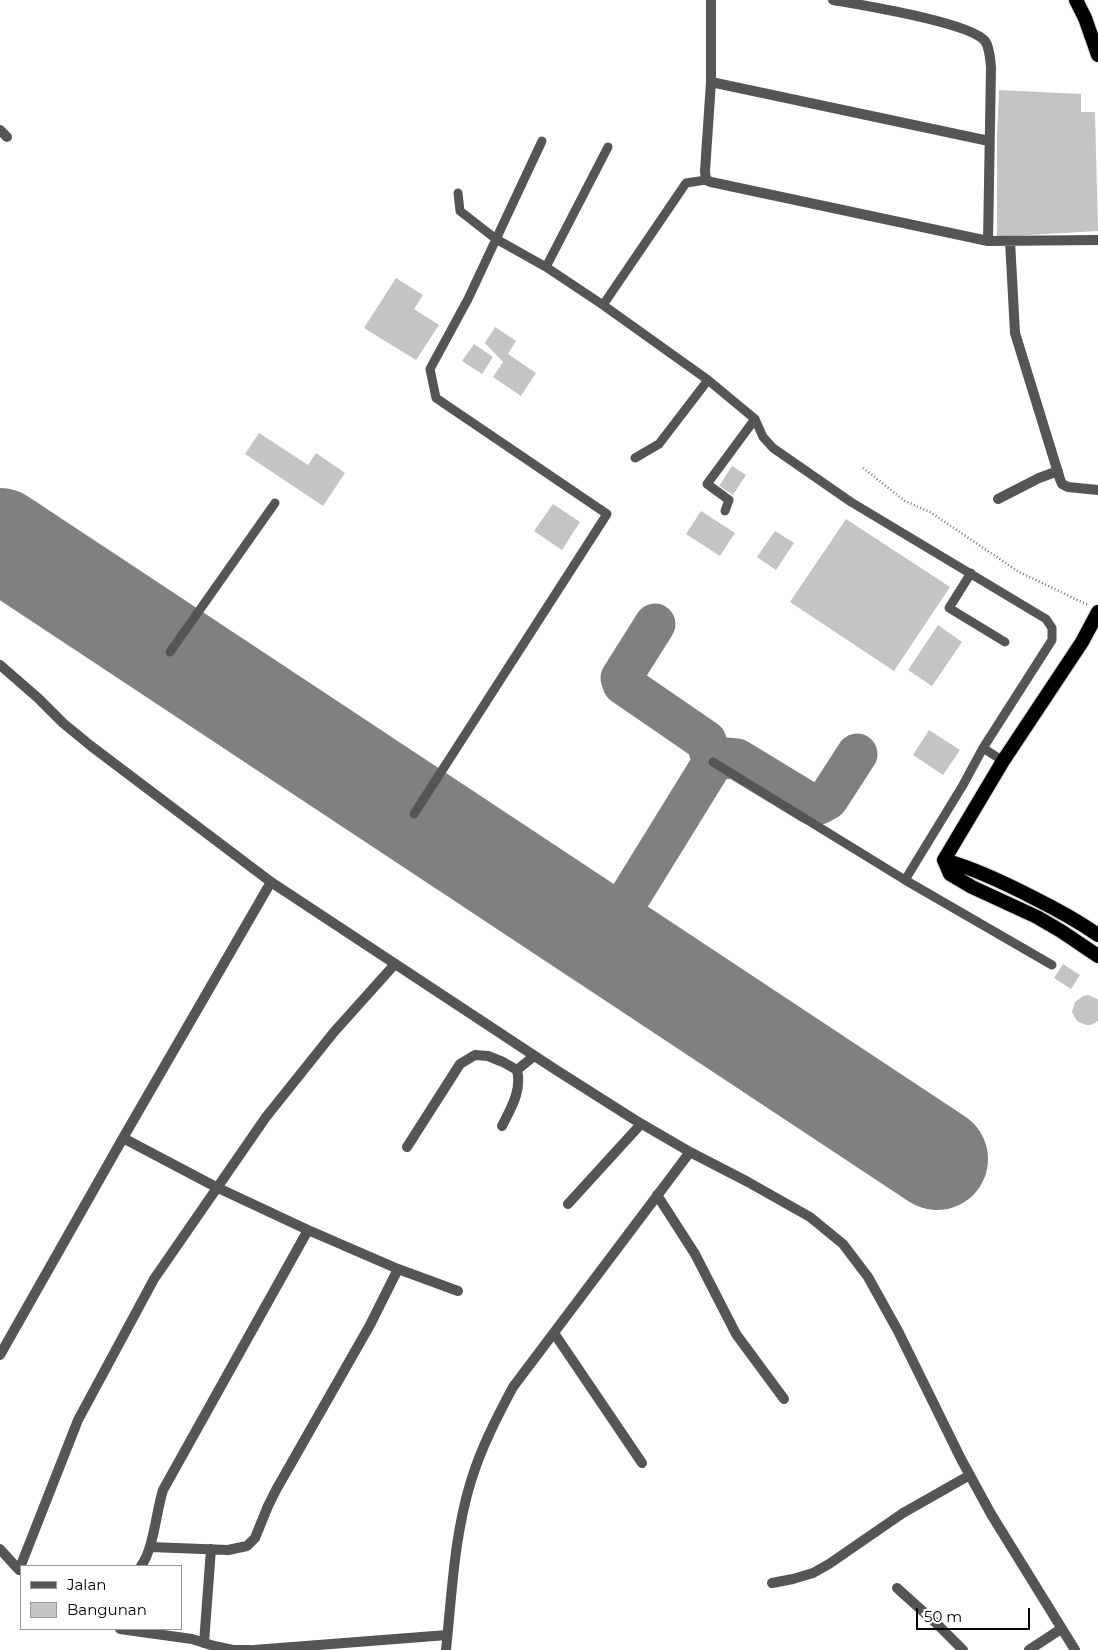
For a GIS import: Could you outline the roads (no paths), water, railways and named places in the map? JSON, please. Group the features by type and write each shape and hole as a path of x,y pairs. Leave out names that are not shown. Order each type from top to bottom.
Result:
{"highway":[{"path":"1076,0 1085,18 1098,55"},
{"path":"944,860 1003,761 1082,642 1094,609"},
{"path":"944,860 1010,886 1069,916 1098,935"},
{"path":"944,860 950,874 972,887 1037,917 1098,956"}],"street":[{"path":"711,0 711,82 706,180 988,241 1098,240"},
{"path":"833,0 957,27 976,34 988,46 991,67 988,241"},
{"path":"711,82 989,141"},
{"path":"1010,242 1015,333 1062,484 1098,490"},
{"path":"998,499 1039,478 1058,471"},
{"path":"0,665 91,746 271,882 534,1056 641,1124 810,1217 843,1244 868,1277 898,1331 970,1475 1075,1650"},
{"path":"0,1355 271,882"},
{"path":"22,1565 78,1420 154,1279 266,1117 334,1032 395,964"},
{"path":"406,1147 460,1064 476,1055 488,1056 503,1062 516,1070 519,1078 517,1094 502,1126"},
{"path":"516,1070 534,1056"},
{"path":"568,1204 641,1124"},
{"path":"123,1138 216,1187 308,1230 398,1269 458,1291"},
{"path":"446,1650 450,1591 460,1528 471,1480 491,1429 513,1387 690,1152"},
{"path":"657,1195 695,1254 736,1334 784,1399"},
{"path":"143,1565 150,1546 163,1490 308,1230"},
{"path":"150,1546 228,1550 247,1546 256,1538 276,1490 370,1325 398,1269"},
{"path":"554,1333 642,1463"},
{"path":"772,1583 813,1573 903,1513 970,1475"},
{"path":"0,1549 20,1570"},
{"path":"210,1646 211,1550"},
{"path":"897,1588 963,1650"},
{"path":"1029,1650 1061,1629"},
{"path":"127,1630 192,1639 210,1646 233,1650 448,1636"}],"lane":[{"path":"414,814 607,514 436,398 430,370 468,299 542,141"},
{"path":"546,267 608,146"},
{"path":"603,304 686,183 706,180"},
{"path":"458,194 460,211 496,238 546,267 603,304 708,380 755,419 763,437 773,448 851,502 1046,619 1052,628 1052,640 983,748 963,785 905,880"},
{"path":"635,458 660,444 708,380"},
{"path":"725,511 730,500 707,484 755,419"},
{"path":"170,652 275,503"},
{"path":"971,573 950,608 1005,642"},
{"path":"983,748 1003,761"},
{"path":"713,762 905,880 1052,965"}]}
